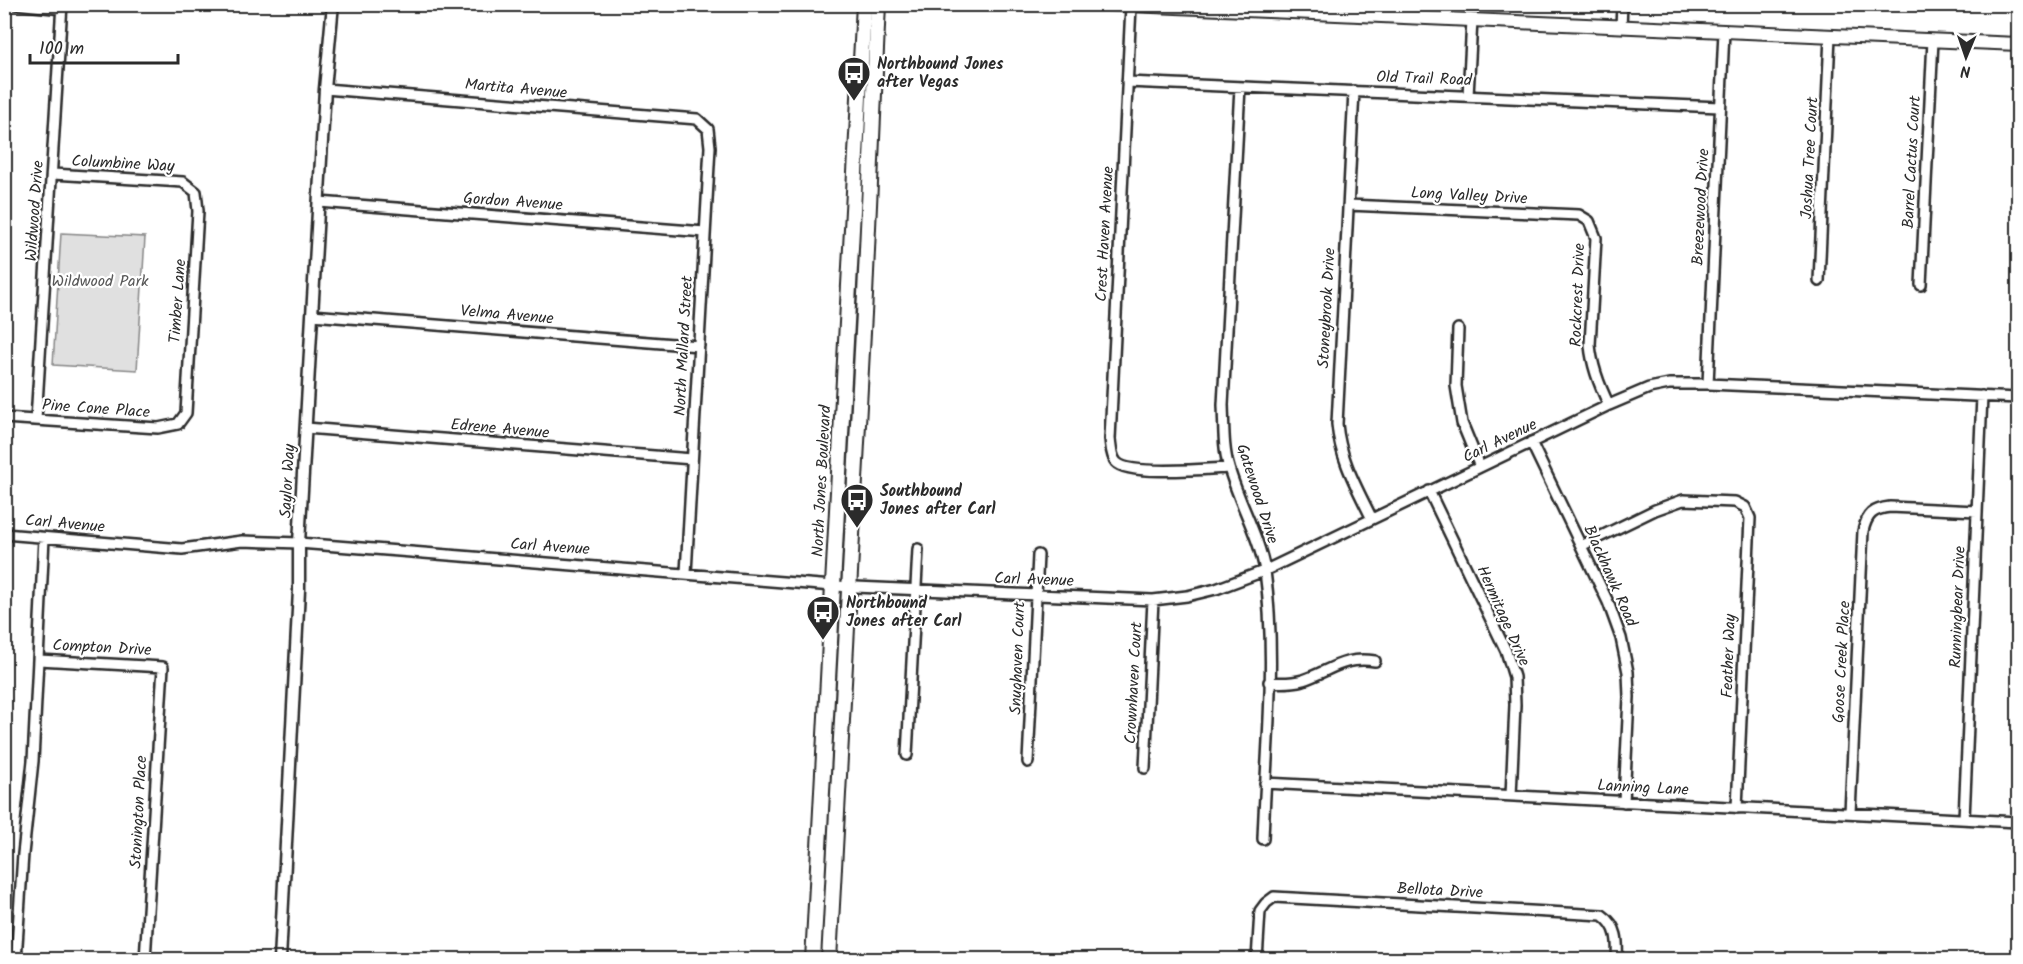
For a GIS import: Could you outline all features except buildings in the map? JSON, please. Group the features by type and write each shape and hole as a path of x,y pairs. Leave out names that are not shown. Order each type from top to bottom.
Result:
{"main road":[{"name":"North Jones Boulevard","path":"813,960 864,4"},
{"name":"North Jones Boulevard","path":"829,954 850,587 878,4"},
{"path":"932,4 955,4"},
{"path":"1107,4 2019,44"},
{"path":"848,294 865,295"},
{"path":"820,821 826,837 825,873 833,895"},
{"path":"817,880 825,891 825,936 829,954"}],"street":[{"path":"16,4 62,7"},
{"name":"Saylor Way","path":"280,960 299,590 299,543 333,4"},
{"path":"1621,27 1622,4"},
{"name":"Crest Haven Avenue","path":"1131,6 1110,439 1112,454 1116,462 1123,467 1140,470 1229,468"},
{"name":"Wildwood Drive","path":"36,420 62,7"},
{"path":"1467,96 1472,20"},
{"name":"Breezewood Drive","path":"1708,384 1724,31"},
{"name":"Joshua Tree Court","path":"1819,281 1830,36"},
{"name":"Barrel Cactus Court","path":"1921,285 1933,40"},
{"name":"Old Trail Road","path":"1127,82 1720,107"},
{"name":"Gatewood Drive","path":"1240,87 1223,405 1224,444 1229,468 1262,557 1270,611 1263,839"},
{"name":"Martita Avenue","path":"326,89 697,119 702,122"},
{"name":"Stoneybrook Drive","path":"1354,92 1337,424 1338,443 1372,519"},
{"name":"North Mallard Street","path":"686,573 710,147 708,129 702,122"},
{"name":"Columbine Way","path":"53,174 183,182 191,186"},
{"name":"Timber Lane","path":"182,419 186,413 198,211 196,192 191,186"},
{"name":"Gordon Avenue","path":"319,202 705,232"},
{"name":"Long Valley Drive","path":"1348,205 1579,216 1588,221"},
{"name":"Rockcrest Drive","path":"1588,221 1596,238 1590,345 1598,384 1608,405"},
{"name":"Velma Avenue","path":"312,315 699,346"},
{"path":"1458,328 1456,386 1462,423 1480,467"},
{"name":"Carl Avenue","path":"4,534 182,549 242,541 299,543 833,586 1154,600 1187,596 1216,589 1264,571 1608,405 1649,388 1669,384 1708,384 2019,398"},
{"name":"Runningbear Drive","path":"1964,819 1982,396"},
{"name":"Pine Cone Place","path":"4,418 158,428 178,424 182,419"},
{"name":"Edrene Avenue","path":"306,428 692,459"},
{"name":"Blackhawk Road","path":"1531,442 1608,602 1621,638 1628,672 1629,697 1624,802"},
{"name":"Hermitage Drive","path":"1429,491 1506,651 1514,677 1511,796"},
{"name":"Feather Way","path":"1581,546 1655,510 1683,500 1736,502 1745,507 1750,518 1737,807"},
{"name":"Goose Creek Place","path":"1850,813 1865,520 1878,509 1890,507 1977,511"},
{"path":"16,960 23,854 33,761 44,537"},
{"path":"907,755 918,549"},
{"name":"Snughaven Court","path":"1028,762 1038,555"},
{"name":"Crownhaven Court","path":"1145,768 1154,600"},
{"path":"1269,682 1286,683 1302,680 1334,665 1359,658 1375,661"},
{"name":"Compton Drive","path":"39,660 163,667"},
{"name":"Stonington Place","path":"145,960 163,667"},
{"name":"Lanning Lane","path":"1265,783 2019,822"},
{"name":"Bellota Drive","path":"1257,960 1260,911 1274,897 1602,915 1612,922 1618,941 1617,960"}],"green space":[{"name":"Wildwood Park","path":"61,233 145,237 137,370 53,365"}],"place":[{"name":"Northbound Jones after Vegas","path":"854,102"},
{"name":"Southbound Jones after Carl","path":"857,529"},
{"name":"Northbound Jones after Carl","path":"823,641"}]}
